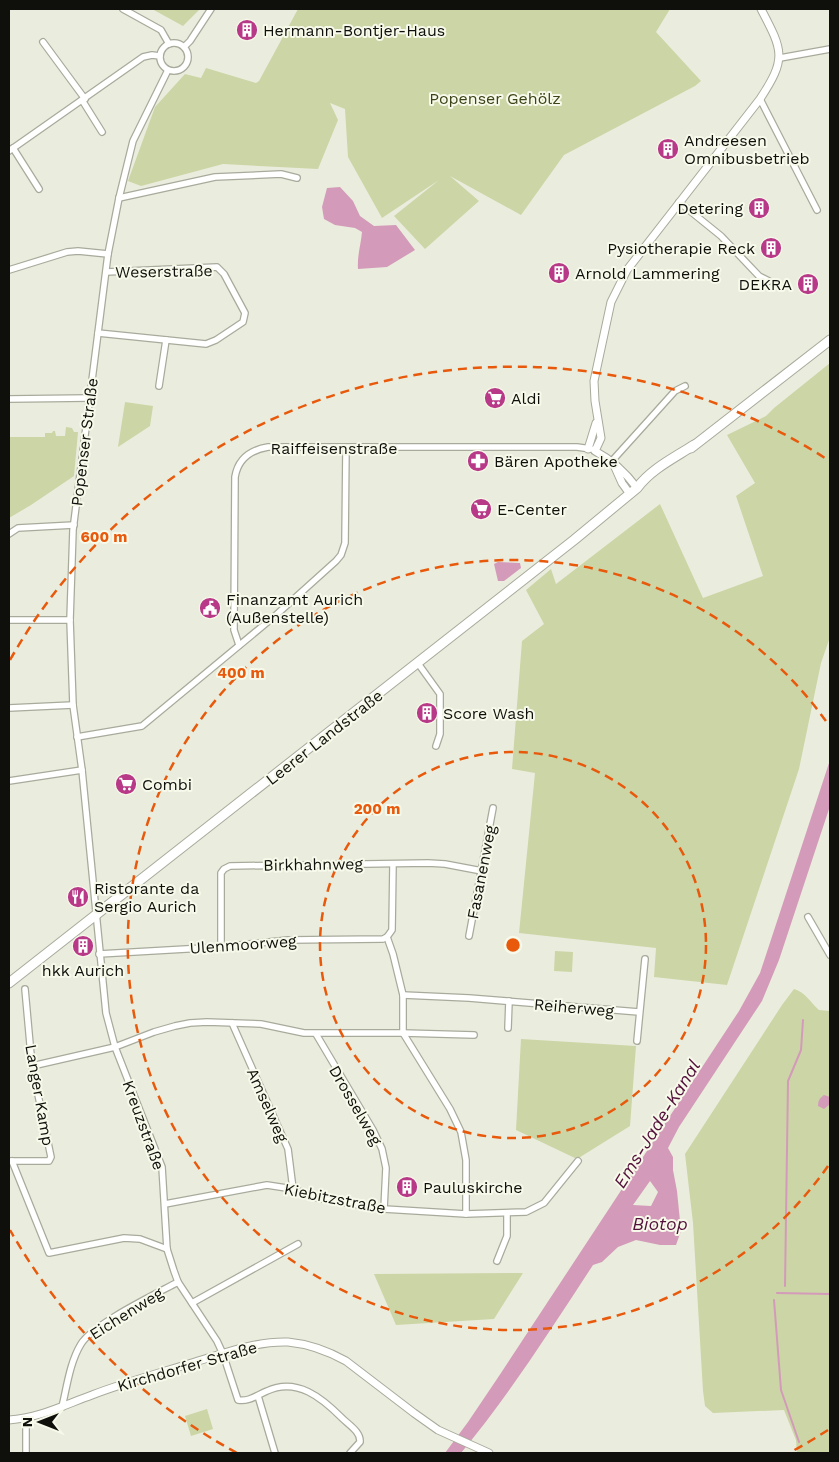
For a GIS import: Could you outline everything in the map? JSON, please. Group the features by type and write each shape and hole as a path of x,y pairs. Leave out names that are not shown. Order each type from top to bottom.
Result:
{"main road":[{"name":"Leerer Landstraße","path":"9,982 830,340"}],"street":[{"path":"123,9 161,30 169,44"},
{"path":"184,47 211,9"},
{"path":"634,492 625,472 592,450 597,420 594,381 610,302 627,270 760,100 776,73 780,58 775,37 761,9"},
{"path":"43,42 84,100 102,132"},
{"path":"176,43 184,47 188,55 186,65 178,70 168,70 162,64 160,56 163,49 169,44 176,43"},
{"path":"780,58 830,49"},
{"path":"39,189 11,149 84,100 143,57 160,56"},
{"name":"Popenser Straße","path":"96,914 82,770 73,705 70,620 74,525 108,254 119,198 132,141 168,70"},
{"path":"760,100 817,210"},
{"path":"119,198 216,177 281,174 297,178"},
{"path":"679,202 721,236 759,276 769,280"},
{"path":"9,270 67,252 78,251 108,254"},
{"name":"Weserstraße","path":"98,333 206,344 216,340 244,322 245,313 224,274 217,267 106,272"},
{"path":"159,386 166,340"},
{"path":"613,464 674,391 685,386"},
{"path":"9,400 89,398"},
{"name":"Raiffeisenstraße","path":"240,645 234,630 235,477 239,465 248,454 260,448 494,447 592,450"},
{"path":"77,737 142,726 276,615 336,561 341,555 345,543 346,448"},
{"path":"9,534 18,528 74,525"},
{"path":"9,620 70,620"},
{"path":"417,662 440,694 440,734 436,746"},
{"path":"9,708 73,705"},
{"path":"9,781 82,770"},
{"name":"Fasanenweg","path":"469,936 493,808"},
{"path":"393,864 392,930 387,937 403,995 403,1032 450,1109 461,1132 466,1160 466,1214"},
{"name":"Birkhahnweg","path":"221,946 221,873 230,866 445,864 482,871"},
{"name":"Kreuzstraße","path":"96,914 106,1013 115,1047 159,1158 163,1177 167,1249 178,1282 217,1341 238,1400 242,1401 258,1396"},
{"path":"808,917 830,955"},
{"name":"Ulenmoorweg","path":"99,954 288,940 383,939 387,937"},
{"path":"637,1041 645,959"},
{"name":"Langer Kamp","path":"10,1161 49,1161 51,1157 32,1066 25,989"},
{"name":"Reiherweg","path":"403,995 509,1001 639,1012"},
{"path":"508,1028 509,1001"},
{"path":"32,1066 115,1047 154,1032 190,1023 261,1024 304,1034 403,1032 474,1035"},
{"name":"Amselweg","path":"232,1023 288,1149 293,1189"},
{"name":"Drosselweg","path":"316,1034 382,1149 386,1168 384,1209"},
{"path":"10,1161 49,1253 124,1238 140,1239 167,1249"},
{"name":"Kiebitzstraße","path":"165,1204 267,1185 293,1189 317,1198 384,1209 466,1214 526,1212 544,1203 578,1161"},
{"path":"497,1260 507,1236 507,1213"},
{"path":"192,1303 298,1244"},
{"name":"Eichenweg","path":"62,1407 78,1349 88,1335 106,1322 178,1282"},
{"name":"Kirchdorfer Straße","path":"9,1420 26,1419 115,1386 223,1354 276,1342 318,1348 346,1361 438,1430 487,1452"},
{"path":"274,1453 258,1396 265,1391 275,1388 289,1387 305,1390 321,1398 359,1434 360,1442 350,1453"},
{"path":"26,1419 26,1453"}],"green space":[{"path":"152,9 200,9 183,26"},
{"name":"Popenser Gehölz","path":"298,9 670,9 656,32 701,81 695,86 564,155 521,215 450,176 479,201 425,249 394,216 439,180 382,218 348,157 345,109 330,103 338,120 318,169 223,164 141,186 128,181 155,107 185,74 201,78 206,68 256,83 259,81"},
{"path":"830,363 830,637 821,663 799,769 727,985 654,977 656,948 519,933 535,773 512,769 522,641 544,624 526,590 551,569 556,584 660,504 703,598 763,576 736,496 755,483 727,435 766,416"},
{"path":"125,402 153,406 150,426 118,447"},
{"path":"66,427 72,428 74,432 78,432 74,476 9,518 9,437 45,437 45,433 52,433 53,431 55,431 56,436 65,436"},
{"path":"555,951 573,952 572,972 554,971"},
{"path":"794,989 805,995 819,1010 830,1011 830,1453 797,1453 796,1440 784,1410 713,1413 705,1406 703,1391 693,1223 685,1154"},
{"path":"521,1039 636,1046 630,1126 577,1159 516,1130"},
{"path":"523,1273 494,1319 396,1325 374,1274"},
{"path":"207,1409 213,1429 191,1436 185,1416"}],"water":[{"path":"340,187 353,201 360,216 374,226 396,225 415,250 387,267 358,269 362,232 355,228 335,225 324,219 322,207 327,188"},
{"path":"498,562 520,563 521,568 504,581 498,581 494,564"},
{"name":"Biotop","path":"830,760 830,806 779,960 762,1001 679,1127 668,1148 673,1157 681,1231 676,1245 660,1245 636,1240 618,1247 602,1262 593,1265 530,1361 479,1431 461,1453 445,1453 501,1373 739,1011 760,973","holes":["650,1181 658,1192 651,1206 633,1205"]},
{"path":"824,1095 830,1097 830,1104 824,1109 818,1106 818,1102"}],"waterway":[{"path":"785,1286 788,1081 801,1050 803,1020"},
{"path":"777,1293 830,1294"},
{"path":"774,1300 781,1390 799,1442"}],"place":[{"name":"Hermann-Bontjer-Haus","path":"247,30"},
{"name":"Andreesen Omnibusbetrieb","path":"668,149"},
{"name":"Detering","path":"759,208"},
{"name":"Pysiotherapie Reck","path":"771,248"},
{"name":"Arnold Lammering","path":"559,273"},
{"name":"DEKRA","path":"808,284"},
{"name":"Aldi","path":"495,398"},
{"name":"Bären Apotheke","path":"478,461"},
{"name":"E-Center","path":"481,509"},
{"name":"Finanzamt Aurich (Außenstelle)","path":"210,608"},
{"name":"Score Wash","path":"427,713"},
{"name":"Combi","path":"126,784"},
{"name":"Ristorante da Sergio Aurich","path":"78,897"},
{"name":"hkk Aurich","path":"83,946"},
{"name":"Pauluskirche","path":"407,1187"}],"water label":[{"name":"Ems-Jade-Kanal","path":"657,1124"}]}
